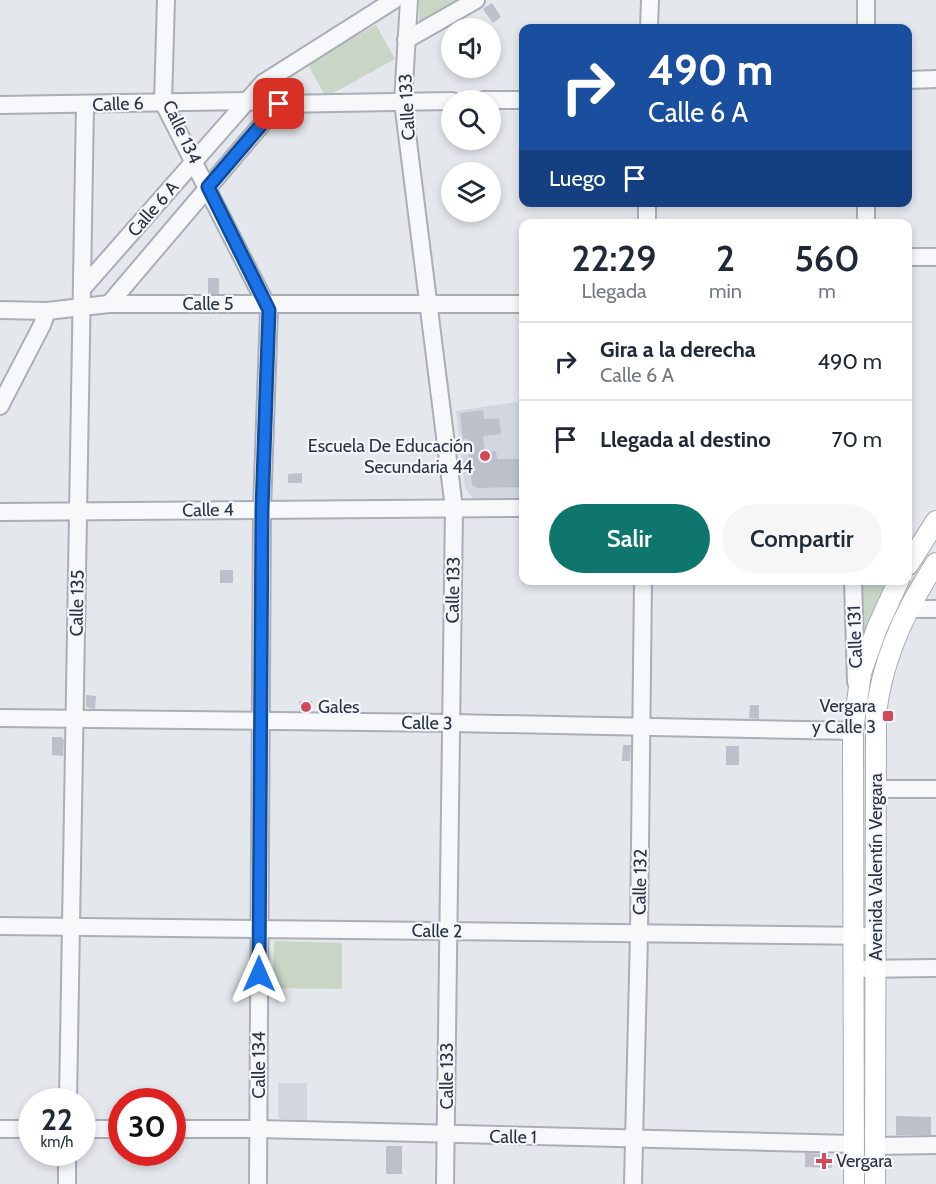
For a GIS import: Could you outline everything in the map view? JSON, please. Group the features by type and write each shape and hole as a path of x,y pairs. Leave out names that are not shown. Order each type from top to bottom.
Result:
{"main road":[{"path":"912,541 931,528"},
{"path":"912,559 931,528"},
{"name":"Avenida Valentín Vergara","path":"875,1184 878,701 886,663 910,609 936,563"},
{"name":"Avenida Valentín Vergara","path":"854,1184 853,731 857,693 870,645 897,585"}],"street":[{"name":"Calle 134","path":"166,0 163,102 269,310 262,509 258,1184"},
{"name":"Calle 6 A","path":"82,290 247,101 272,76 394,0"},
{"name":"Calle 133","path":"409,0 403,102 454,508 445,1184"},
{"path":"406,40 476,0"},
{"path":"649,24 650,0"},
{"path":"866,0 866,24"},
{"path":"912,80 936,79"},
{"path":"501,100 519,100"},
{"name":"Calle 6","path":"0,105 247,101 279,104 441,101"},
{"name":"Calle 6 A","path":"109,304 279,104"},
{"name":"Calle 135","path":"68,1088 85,105"},
{"path":"912,257 936,257"},
{"name":"Calle 5","path":"0,310 47,310 109,304 429,302 519,304"},
{"path":"0,406 42,325 47,310"},
{"name":"Calle 4","path":"0,512 519,508"},
{"name":"Calle 132","path":"633,1184 639,934 643,585"},
{"name":"Calle 131","path":"853,585 857,693"},
{"path":"910,609 936,609"},
{"name":"Calle 3","path":"0,718 452,723 853,731"},
{"path":"877,789 936,789"},
{"name":"Calle 2","path":"0,927 875,936"},
{"path":"853,969 936,968"},
{"path":"0,1129 18,1129"},
{"name":"Calle 1","path":"186,1129 853,1144"},
{"path":"876,1146 936,1145"},
{"path":"67,1166 67,1184"}],"shaded area":[{"path":"519,402 519,498 473,498 465,488 456,411"},
{"path":"278,1083 307,1083 307,1120 281,1119 278,1116"}],"green space":[{"path":"419,0 468,0 423,24 419,22"},
{"path":"376,25 395,59 326,97 307,63"},
{"path":"858,585 890,585 861,654"},
{"path":"274,941 342,943 342,989 273,988"}],"building":[{"path":"492,3 501,17 489,18 483,9"},
{"path":"208,278 219,278 219,294 208,294"},
{"path":"483,410 484,419 499,418 501,434 483,436 485,453 496,451 497,459 519,459 519,487 477,488 472,485 467,438 463,440 460,413"},
{"path":"302,473 302,483 288,483 288,474"},
{"path":"220,570 233,570 233,583 220,583"},
{"path":"86,695 96,696 95,709 86,706"},
{"name":"Gales","path":"299,701 312,701 312,711 299,711"},
{"path":"750,705 759,705 759,719 749,718"},
{"path":"52,737 62,737 64,740 63,756 52,755"},
{"path":"623,745 631,745 630,761 622,761"},
{"path":"726,746 739,746 739,765 726,765"},
{"path":"896,1116 931,1117 931,1135 896,1135"},
{"path":"386,1146 402,1146 402,1174 386,1174"},
{"path":"805,1153 827,1154 833,1158 832,1168 805,1167"}],"place":[{"name":"Escuela De Educación Secundaria 44","path":"485,456"},
{"name":"Gales","path":"306,707"},
{"name":"Vergara y Calle 3","path":"888,716"},
{"name":"Vergara","path":"824,1161"}],"route":[{"path":"259,974 262,509 269,310 208,187 279,104"}]}
